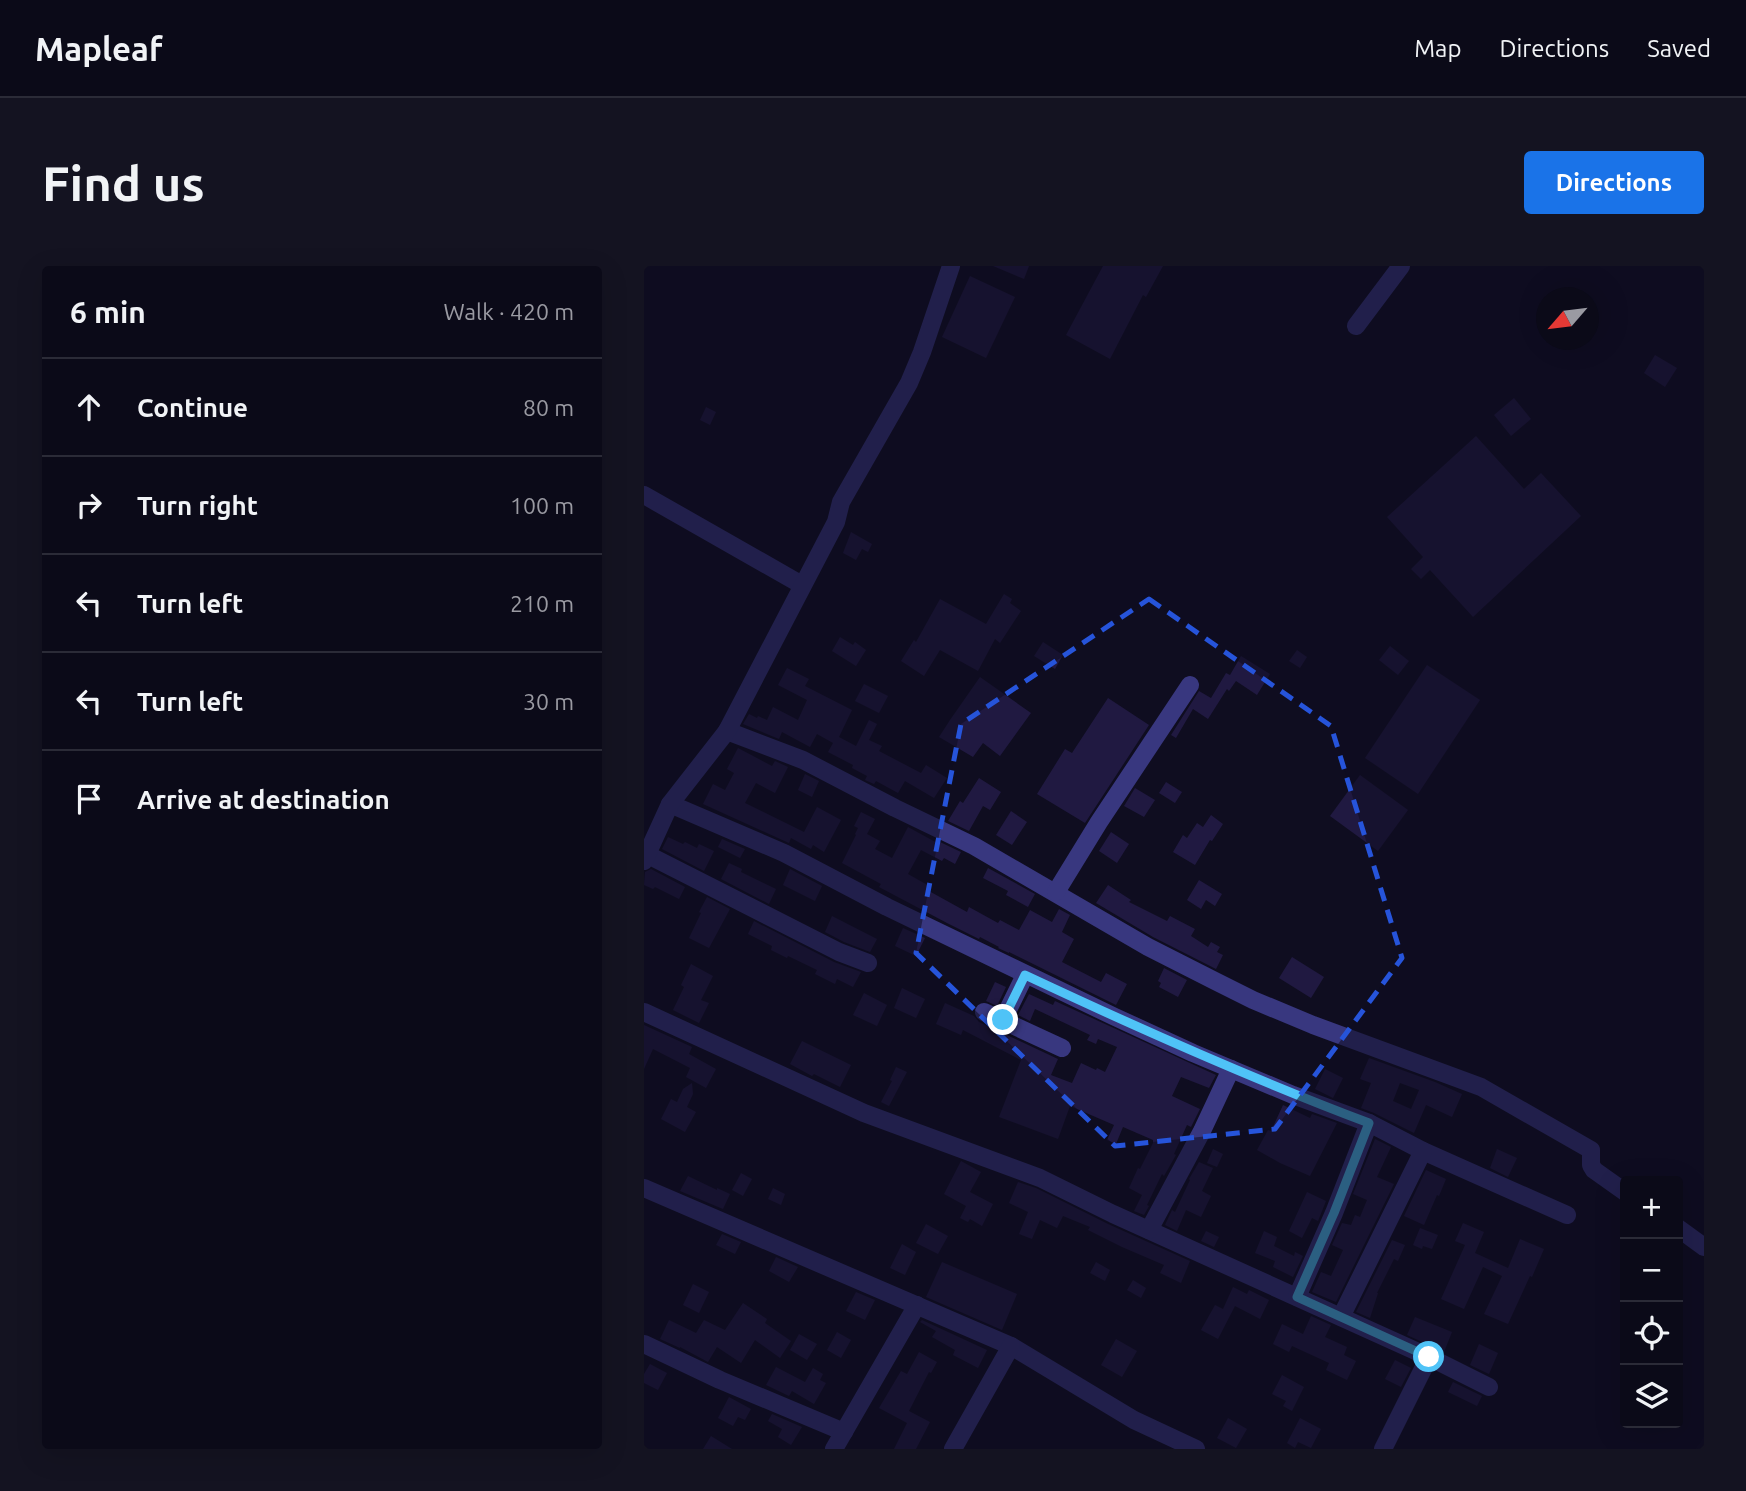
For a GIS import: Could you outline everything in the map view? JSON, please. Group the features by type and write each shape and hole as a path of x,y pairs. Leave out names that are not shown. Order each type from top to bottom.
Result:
{"street":[{"path":"868,963 839,952 646,858 670,804 727,731 836,522 841,502 909,383 951,266"},
{"path":"1356,326 1401,266"},
{"path":"644,495 802,585"},
{"path":"1056,892 1190,685"},
{"path":"727,731 803,760 974,846 1149,947 1243,995 1481,1087 1591,1150 1591,1165 1594,1170 1620,1188"},
{"path":"670,804 784,853 887,907 1126,1023 1293,1095 1369,1123 1423,1151 1567,1215"},
{"path":"1003,1020 1025,975"},
{"path":"644,1012 864,1113 1040,1178 1489,1387"},
{"path":"984,1012 1062,1048"},
{"path":"1149,1230 1202,1131 1231,1069"},
{"path":"1297,1297 1369,1123"},
{"path":"1342,1317 1423,1151"},
{"path":"644,1188 1011,1346 1134,1420 1196,1449"},
{"path":"1683,1232 1704,1247"},
{"path":"834,1449 917,1305"},
{"path":"644,1344 720,1380 845,1432"},
{"path":"953,1449 1011,1346"},
{"path":"1383,1449 1429,1357"}],"highlighted area":[{"path":"1149,599 1331,726 1402,958 1275,1129 1115,1146 916,953 961,724"}],"building":[{"path":"993,266 1029,266 1024,279"},
{"path":"1103,266 1163,266 1146,297 1143,295 1110,359 1066,335"},
{"path":"970,276 1015,297 986,358 942,337"},
{"path":"1655,355 1677,368 1665,387 1644,373"},
{"path":"1514,398 1531,419 1511,436 1494,415"},
{"path":"706,407 716,412 710,425 700,420"},
{"path":"1476,436 1524,489 1541,473 1581,516 1473,617 1430,570 1421,579 1411,569 1423,557 1387,517"},
{"path":"851,532 872,544 868,552 862,549 856,560 843,553"},
{"path":"1004,594 1012,599 1010,603 1021,611 1000,643 995,639 978,671 940,650 924,676 901,661 914,640 916,642 940,599 986,624"},
{"path":"840,637 853,645 855,642 866,650 856,666 832,651"},
{"path":"1043,642 1063,655 1055,669 1034,656"},
{"path":"1390,646 1409,661 1398,675 1379,660"},
{"path":"1297,650 1307,657 1300,668 1289,661"},
{"path":"1241,656 1270,674 1257,695 1236,681 1229,691 1227,689 1208,719 1193,709 1176,738 1171,735 1199,691 1211,698 1226,673 1230,675"},
{"path":"1427,665 1480,700 1418,794 1365,758"},
{"path":"787,668 809,679 805,686 852,710 839,737 856,746 869,720 877,724 869,740 882,746 879,751 921,773 926,765 947,778 934,798 905,781 898,793 876,781 874,784 865,780 867,776 852,768 853,765 828,752 833,743 817,734 810,747 782,732 779,739 743,724 749,714 767,720 773,707 798,720 807,700 778,685"},
{"path":"980,677 1031,713 1000,756 983,743 973,757 939,737"},
{"path":"864,684 888,696 879,713 855,701"},
{"path":"1108,698 1149,725 1085,823 1037,794 1065,749 1072,753"},
{"path":"738,748 772,766 775,761 788,767 775,793 756,783 745,803 804,832 817,807 841,820 824,852 813,845 811,849 791,838 789,843 703,804 713,784 725,790 734,773 727,769"},
{"path":"805,774 819,781 812,797 798,790"},
{"path":"1360,775 1408,810 1378,851 1330,816"},
{"path":"979,778 1001,792 990,810 983,806 969,831 948,821"},
{"path":"1166,782 1182,792 1175,803 1159,793"},
{"path":"1135,788 1155,800 1144,817 1124,806"},
{"path":"1011,811 1027,822 1012,845 996,835"},
{"path":"861,812 875,819 867,834 880,841 875,849 892,858 908,827 939,844 940,842 961,852 955,864 944,858 942,861 921,850 908,874 931,887 929,891 967,912 969,907 998,923 1000,920 1019,930 1030,910 1052,922 1059,909 1070,915 1062,932 1074,939 1062,962 1101,982 1106,973 1127,984 1116,1005 947,923 879,887 881,884 842,863 856,835 858,828 854,826"},
{"path":"1211,815 1223,824 1195,865 1173,852 1183,835 1187,838 1197,823 1203,827"},
{"path":"1111,832 1129,844 1117,863 1099,851"},
{"path":"668,837 697,848 699,844 714,851 704,871 662,849"},
{"path":"722,839 745,849 740,858 718,847"},
{"path":"729,863 776,889 769,904 721,879"},
{"path":"988,868 1035,894 1028,907 1006,895 1008,891 983,878"},
{"path":"651,869 685,887 679,899 655,887 653,889 644,885 645,872"},
{"path":"790,869 822,886 815,901 783,885"},
{"path":"1199,880 1222,894 1215,906 1206,900 1201,909 1187,900"},
{"path":"1108,885 1131,900 1129,902 1167,921 1170,916 1195,929 1191,936 1208,947 1211,942 1220,947 1217,952 1223,955 1216,969 1153,937 1096,903"},
{"path":"707,897 730,909 709,948 689,938"},
{"path":"832,916 877,939 870,952 825,932"},
{"path":"754,921 834,962 861,972 853,987 837,979 835,984 815,974 817,970 771,950 772,946 748,934"},
{"path":"903,928 925,938 916,956 895,946"},
{"path":"1292,957 1324,977 1311,998 1279,978"},
{"path":"691,964 713,976 701,1000 709,1003 699,1023 673,1010"},
{"path":"1164,968 1187,980 1178,997 1159,987 1161,983 1158,981"},
{"path":"995,982 1006,987 997,1006 986,1001"},
{"path":"902,988 925,999 916,1018 894,1008"},
{"path":"864,993 887,1005 877,1026 853,1015"},
{"path":"1029,994 1053,1005 1055,1001 1216,1075 1209,1088 1181,1077 1172,1096 1200,1109 1191,1127 1187,1125 1174,1154 1176,1155 1164,1176 1162,1174 1144,1215 1134,1211 1142,1195 1129,1188 1153,1140 1123,1127 1116,1144 1107,1140 1114,1125 1070,1106 1058,1139 999,1117 1021,1060 963,1030 961,1035 936,1024 945,1003 1058,1059 1051,1075 1072,1083 1081,1063 1105,1072 1117,1047 1098,1039 1096,1044 1087,1040 1090,1035 1035,1009 1030,1021 1018,1015"},
{"path":"644,1025 692,1047 689,1054 716,1069 706,1088 686,1077 690,1068 653,1049 644,1069"},
{"path":"802,1041 851,1065 840,1087 790,1064"},
{"path":"1369,1058 1462,1094 1452,1117 1426,1105 1414,1133 1361,1108 1371,1083 1360,1079","holes":["1400,1083 1419,1090 1411,1109 1393,1101"]},
{"path":"896,1067 907,1072 889,1106 881,1102"},
{"path":"1325,1069 1343,1078 1333,1098 1315,1089"},
{"path":"692,1083 693,1094 687,1107 696,1112 685,1132 661,1119 671,1099 677,1102 683,1089"},
{"path":"1283,1105 1310,1118 1312,1114 1337,1123 1310,1176 1257,1150 1268,1130 1271,1131"},
{"path":"1375,1139 1391,1147 1377,1177 1394,1184 1336,1302 1312,1292 1321,1272 1331,1276 1343,1250 1332,1245 1342,1223 1351,1225 1355,1215 1360,1217 1367,1200 1353,1194"},
{"path":"1213,1149 1223,1154 1217,1167 1207,1163"},
{"path":"1497,1149 1517,1158 1508,1177 1490,1168"},
{"path":"961,1161 981,1172 970,1192 993,1204 982,1226 970,1219 968,1222 960,1218 966,1206 944,1194"},
{"path":"1199,1162 1213,1168 1202,1191 1211,1196 1201,1217 1186,1210 1177,1231 1165,1225 1172,1210 1175,1212"},
{"path":"1426,1170 1446,1179 1424,1225 1404,1216"},
{"path":"741,1173 752,1179 743,1196 732,1190"},
{"path":"688,1176 730,1194 723,1209 680,1191"},
{"path":"1018,1182 1190,1261 1181,1283 1160,1273 1164,1265 1122,1247 1088,1230 1090,1227 1063,1216 1057,1228 1040,1220 1032,1239 1019,1234 1028,1212 1009,1203"},
{"path":"773,1188 785,1194 781,1205 768,1199"},
{"path":"1307,1192 1326,1201 1318,1221 1312,1218 1302,1238 1289,1231"},
{"path":"1463,1223 1484,1232 1475,1253 1508,1268 1520,1239 1544,1249 1508,1324 1484,1314 1502,1276 1483,1267 1464,1309 1441,1299 1465,1245 1455,1241"},
{"path":"926,1224 948,1236 938,1254 916,1243"},
{"path":"1420,1228 1438,1235 1432,1249 1413,1245"},
{"path":"1206,1231 1219,1237 1214,1247 1201,1241"},
{"path":"1264,1231 1277,1237 1274,1246 1294,1256 1295,1252 1303,1256 1293,1277 1273,1267 1275,1261 1255,1253"},
{"path":"722,1234 741,1242 735,1254 716,1245"},
{"path":"1392,1240 1405,1245 1398,1261 1394,1259 1377,1293 1370,1318 1356,1312"},
{"path":"902,1244 916,1252 905,1275 890,1268"},
{"path":"776,1257 798,1267 789,1282 769,1271"},
{"path":"942,1262 1017,1294 1002,1330 926,1297"},
{"path":"1096,1262 1110,1270 1105,1281 1090,1273"},
{"path":"1133,1280 1146,1288 1141,1298 1127,1290"},
{"path":"693,1284 709,1292 699,1313 683,1305"},
{"path":"1233,1287 1247,1294 1249,1290 1269,1300 1260,1319 1235,1306 1218,1339 1201,1330 1215,1305 1223,1309"},
{"path":"856,1292 875,1300 865,1320 846,1311"},
{"path":"743,1303 767,1319 765,1323 791,1341 780,1358 755,1340 741,1363 717,1347 708,1362 660,1339 669,1320 696,1333 704,1320 725,1330"},
{"path":"1311,1316 1331,1325 1325,1337 1347,1347 1344,1355 1356,1361 1347,1380 1326,1370 1329,1363 1292,1346 1289,1352 1273,1344 1282,1324 1303,1334"},
{"path":"1415,1317 1452,1332 1444,1352 1407,1335"},
{"path":"922,1320 987,1350 978,1368 953,1355 955,1350 932,1337 936,1331 920,1322"},
{"path":"837,1332 851,1340 841,1358 827,1350"},
{"path":"799,1334 817,1344 807,1360 790,1350"},
{"path":"1116,1339 1137,1351 1122,1377 1101,1365"},
{"path":"1479,1344 1498,1353 1489,1374 1470,1365"},
{"path":"919,1352 937,1362 909,1411 930,1422 916,1449 894,1449 907,1423 879,1408 901,1371 907,1374"},
{"path":"1395,1360 1411,1368 1401,1387 1385,1379"},
{"path":"650,1364 667,1373 658,1390 644,1383 644,1374"},
{"path":"776,1367 805,1382 813,1368 823,1374 820,1380 826,1383 814,1404 792,1391 789,1396 766,1385"},
{"path":"1282,1375 1304,1387 1292,1411 1283,1406 1286,1401 1272,1394"},
{"path":"1453,1382 1482,1396 1477,1406 1448,1392"},
{"path":"729,1397 751,1409 745,1420 738,1417 733,1426 718,1418"},
{"path":"772,1414 802,1427 791,1445 778,1437 782,1429 768,1421"},
{"path":"1228,1418 1247,1429 1236,1448 1217,1438"},
{"path":"1300,1418 1321,1429 1311,1448 1298,1442 1295,1448 1287,1443"},
{"path":"711,1436 732,1449 703,1449"}],"route":[{"path":"1003,1020 1025,975 1193,1053 1369,1123 1297,1297 1429,1357"}]}
